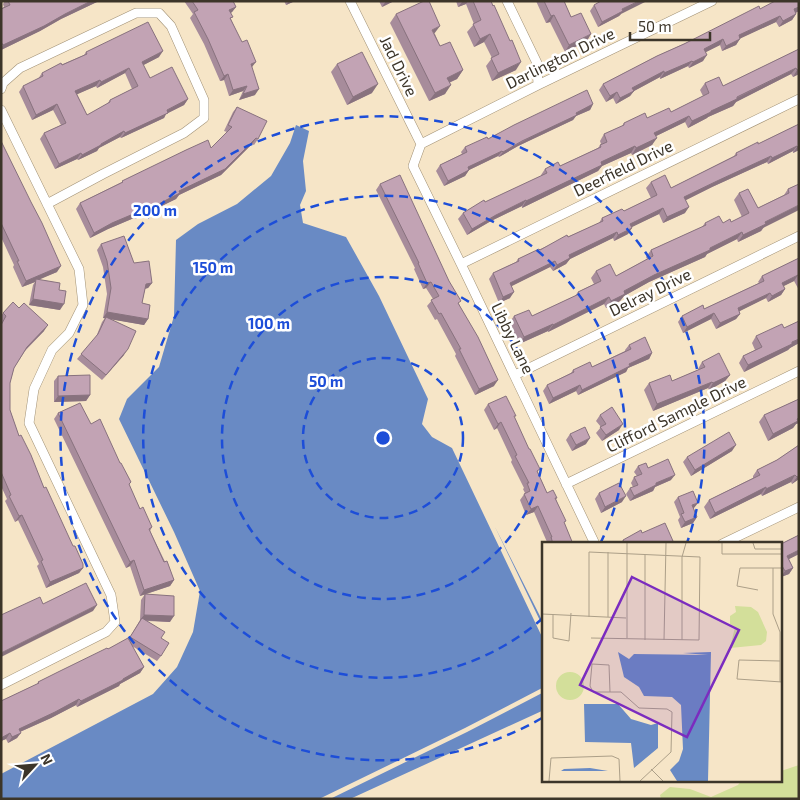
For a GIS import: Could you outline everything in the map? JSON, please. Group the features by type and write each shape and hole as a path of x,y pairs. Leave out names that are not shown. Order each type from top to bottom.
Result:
{"street":[{"name":"Jad Drive","path":"350,1 421,144"},
{"path":"507,1 537,63 538,85"},
{"name":"Darlington Drive","path":"421,144 712,1"},
{"path":"1,89 3,83 20,68 136,12 159,13 171,26 204,100 204,118 184,133 47,204"},
{"name":"Deerfield Drive","path":"461,264 799,99"},
{"path":"1,110 79,269 83,305 69,332 52,350 34,389 29,423 111,595 115,622 106,632 1,685"},
{"name":"Libby Lane","path":"421,144 413,166 594,542"},
{"name":"Delray Drive","path":"514,375 799,236"},
{"name":"Clifford Sample Drive","path":"566,484 799,372"},
{"path":"726,542 799,506"}],"green space":[{"path":"799,765 799,799 661,799 660,795 670,787 690,789 711,797 738,785 740,782 782,782 782,771"}],"water":[{"path":"296,125 309,131 303,161 306,191 300,205 303,223 346,237 379,296 428,399 422,424 432,437 452,448 542,637 542,688 319,799 1,799 1,774 153,694 177,667 193,632 200,591 174,532 119,419 127,399 159,367 174,316 176,240 198,224 237,204 271,176 290,143"},
{"path":"495,527 542,620 542,625"},
{"path":"542,693 542,711 350,799 330,799"}],"building":[{"path":"8,1 91,1 3,45 1,42 1,9 10,5"},
{"path":"192,1 233,1 236,7 229,10 233,17 230,18 242,42 247,40 256,62 251,64 259,89 243,94 247,86 233,90 228,74 224,76 194,12 198,10"},
{"path":"424,1 429,1 440,26 432,30 440,46 450,42 463,70 447,78 451,85 435,93 396,14"},
{"path":"473,1 491,1 510,41 512,40 521,62 498,73 491,58 499,54 490,34 480,39 473,24 481,20"},
{"path":"544,1 564,1 571,17 581,13 591,34 569,45 554,15 551,16"},
{"path":"601,1 639,1 602,22 594,5"},
{"path":"775,1 799,1 799,7 794,9 796,14 783,21 780,16 739,35 740,39 726,46 723,39 704,49 707,55 664,73 664,71 632,88 634,91 620,98 617,92 610,96 603,84 759,6 760,9"},
{"path":"148,22 163,51 142,62 150,78 172,67 188,99 167,110 168,113 125,133 124,131 82,155 81,153 59,164 44,133 66,123 57,104 36,115 23,86 43,76 42,73 61,63 62,65 87,54 86,52","holes":["129,68 138,86 110,100 110,102 87,115 75,91 100,80 101,82"]},
{"path":"799,49 799,69 797,70 796,68 692,121 689,116 654,133 657,138 601,162 602,165 526,200 472,229 463,213 484,200 485,202 547,173 545,169 558,162 560,166 601,147 600,145 607,142 604,134 624,125 624,123 645,113 647,118 669,108 671,112 709,93 705,83 719,77 723,86"},
{"path":"362,52 378,84 353,97 337,64"},
{"path":"587,90 593,104 576,113 577,115 503,152 468,167 469,170 448,181 440,165 467,152 465,147 487,137 488,139"},
{"path":"237,107 267,121 258,139 256,138 225,169 179,191 180,193 139,214 138,212 94,233 80,203 208,140 211,148 232,127 228,125"},
{"path":"799,124 799,146 772,158 771,156 684,197 689,207 667,217 663,208 630,224 632,228 618,235 617,232 569,255 570,258 557,265 555,261 510,283 514,292 503,297 493,273 567,235 568,237 603,221 602,218 622,209 624,211 657,195 651,182 665,175 671,188 737,155 736,153 758,142 758,144"},
{"path":"1,141 61,266 26,281 1,223"},
{"path":"400,175 449,281 461,301 458,303 478,337 498,380 479,389 459,349 461,349 441,313 439,314 431,300 439,296 431,282 427,283 380,184"},
{"path":"799,184 799,205 765,222 766,224 743,235 742,232 710,248 710,250 654,275 624,291 625,294 611,301 609,297 524,337 514,316 529,310 532,316 579,294 578,292 601,281 596,271 610,264 616,276 653,256 651,250 706,225 705,223 719,216 723,223 730,219 731,222 749,213 739,193 748,189 758,208 789,193 788,189"},
{"path":"124,236 134,263 149,261 152,283 146,284 142,303 150,305 148,319 107,312 111,288 107,261 101,244"},
{"path":"799,258 799,277 798,275 782,283 785,289 772,296 770,293 738,308 740,314 720,323 714,313 687,327 682,316 703,305 704,309 764,281 762,276"},
{"path":"36,279 60,283 59,290 66,291 64,304 33,299"},
{"path":"13,302 19,308 24,303 48,325 27,347 14,368 10,383 10,410 19,436 21,435 31,455 44,488 46,487 83,564 83,568 50,582 41,561 43,560 22,515 19,516 9,496 11,495 1,472 1,325 6,316 3,313"},
{"path":"106,317 136,331 128,349 106,375 81,354 98,334"},
{"path":"799,321 799,339 748,365 743,356 762,347 756,336 782,324 784,328"},
{"path":"645,337 652,353 582,390 580,385 553,398 547,385 590,362 592,367 631,349 629,345"},
{"path":"719,353 730,375 657,404 649,383 670,375 672,381 705,367 702,362"},
{"path":"90,375 90,395 58,396 58,376"},
{"path":"506,396 529,449 540,469 537,471 547,493 553,490 557,498 555,498 566,521 564,522 572,542 552,542 538,506 531,509 524,494 530,491 527,483 529,483 501,422 498,424 488,404"},
{"path":"799,399 798,421 773,434 764,415"},
{"path":"80,403 91,424 100,419 131,482 129,484 140,509 143,507 152,527 149,529 164,562 167,561 174,580 144,590 134,560 130,562 58,413"},
{"path":"612,407 623,424 606,435 600,427 606,424 600,415"},
{"path":"585,427 590,438 576,445 570,434"},
{"path":"729,432 736,445 695,470 687,457"},
{"path":"799,445 799,476 795,475 766,489 766,487 715,513 709,500 760,475 757,470 777,460"},
{"path":"668,459 675,475 656,483 656,485 634,496 630,488 638,485 634,477 642,474 638,466 646,463 648,468"},
{"path":"619,483 626,496 605,507 599,493"},
{"path":"693,491 698,503 692,505 697,517 685,522 681,514 684,513 678,497"},
{"path":"665,523 673,541 624,542 623,540 641,530 642,533"},
{"path":"799,535 799,550 787,556 793,568 785,571 782,566 782,544"},
{"path":"86,583 97,605 1,653 1,615 40,597 43,604"},
{"path":"145,594 174,596 174,616 144,615"},
{"path":"142,618 165,632 161,638 169,643 161,656 130,637"},
{"path":"128,638 144,667 81,701 79,699 19,729 21,733 12,737 10,733 1,738 1,701"}]}
